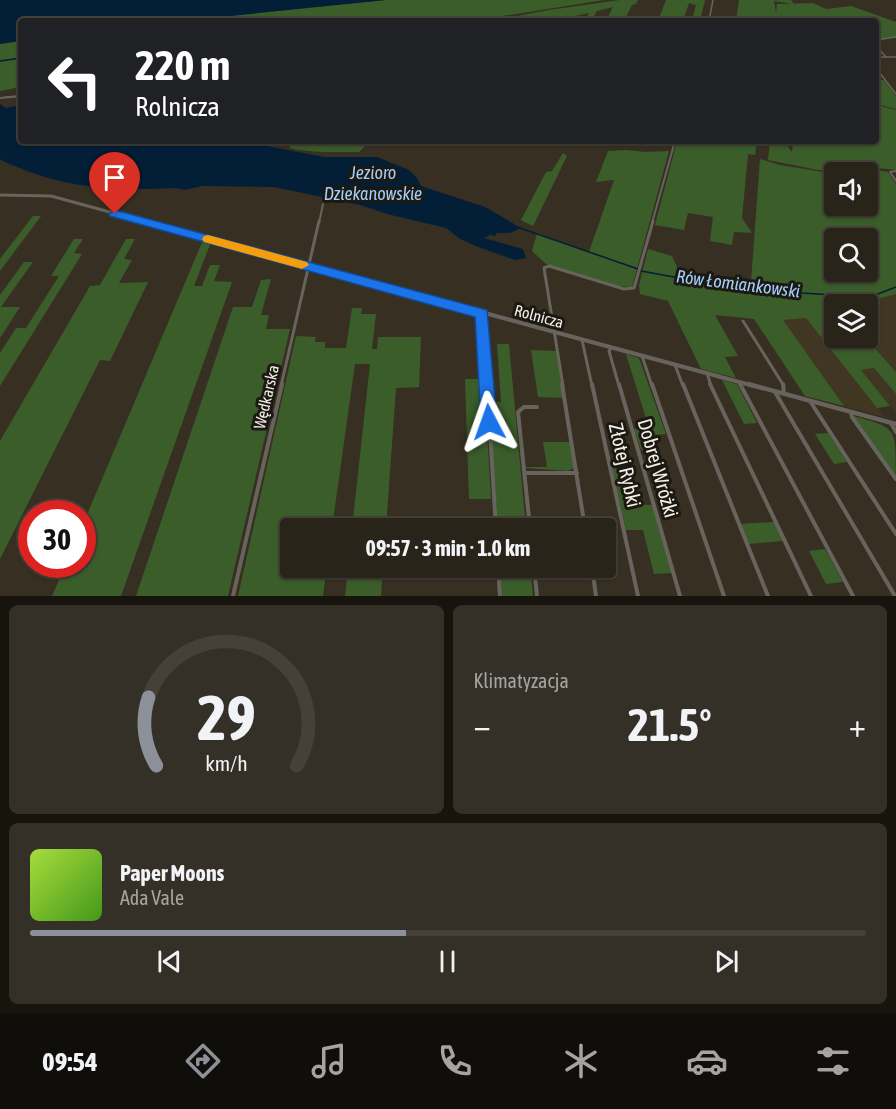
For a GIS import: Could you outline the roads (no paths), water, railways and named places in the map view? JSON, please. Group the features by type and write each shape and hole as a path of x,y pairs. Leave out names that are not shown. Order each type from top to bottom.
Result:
{"street":[{"path":"710,18 713,0"},
{"path":"879,40 896,37"},
{"path":"879,49 886,57"},
{"path":"879,57 896,57"},
{"path":"879,72 896,94"},
{"path":"0,98 18,96"},
{"path":"584,518 554,333 546,266 624,289 636,286 674,144"},
{"path":"896,171 890,172 896,181"},
{"name":"Rolnicza","path":"0,195 51,196 893,423"},
{"name":"Wędkarska","path":"233,596 323,204"},
{"path":"482,314 495,518"},
{"path":"743,321 784,385 784,394"},
{"name":"Złotej Rybki","path":"582,340 638,596"},
{"name":"Dobrej Wróżki","path":"610,348 680,596"},
{"path":"642,356 724,596"},
{"path":"675,365 768,596"},
{"path":"707,374 811,596"},
{"path":"739,382 853,596"},
{"path":"775,392 895,596"},
{"path":"810,401 896,534"},
{"path":"529,518 518,412 524,407 537,407"},
{"path":"851,412 852,417 896,479"},
{"path":"893,423 896,432"},
{"path":"525,473 577,473"},
{"path":"499,578 500,596"},
{"path":"535,578 537,596"},
{"path":"594,578 597,596"}],"water":[{"path":"0,0 386,0 211,18 18,18 18,41 0,44"},
{"name":"Jezioro Dziekanowskie","path":"0,104 6,108 14,106 18,108 18,144 267,146 324,157 377,157 409,170 421,186 485,207 521,228 510,233 497,233 495,236 490,235 484,238 523,249 526,258 515,260 478,247 460,239 446,228 360,205 274,187 202,186 185,190 96,187 38,175 0,159"}],"waterway":[{"name":"Rów Łomiankowski","path":"0,61 18,58"},
{"name":"Rów Łomiankowski","path":"520,228 638,269"},
{"name":"Rów Łomiankowski","path":"641,271 740,289 824,294"},
{"name":"Rów Łomiankowski","path":"878,294 896,287"}]}
